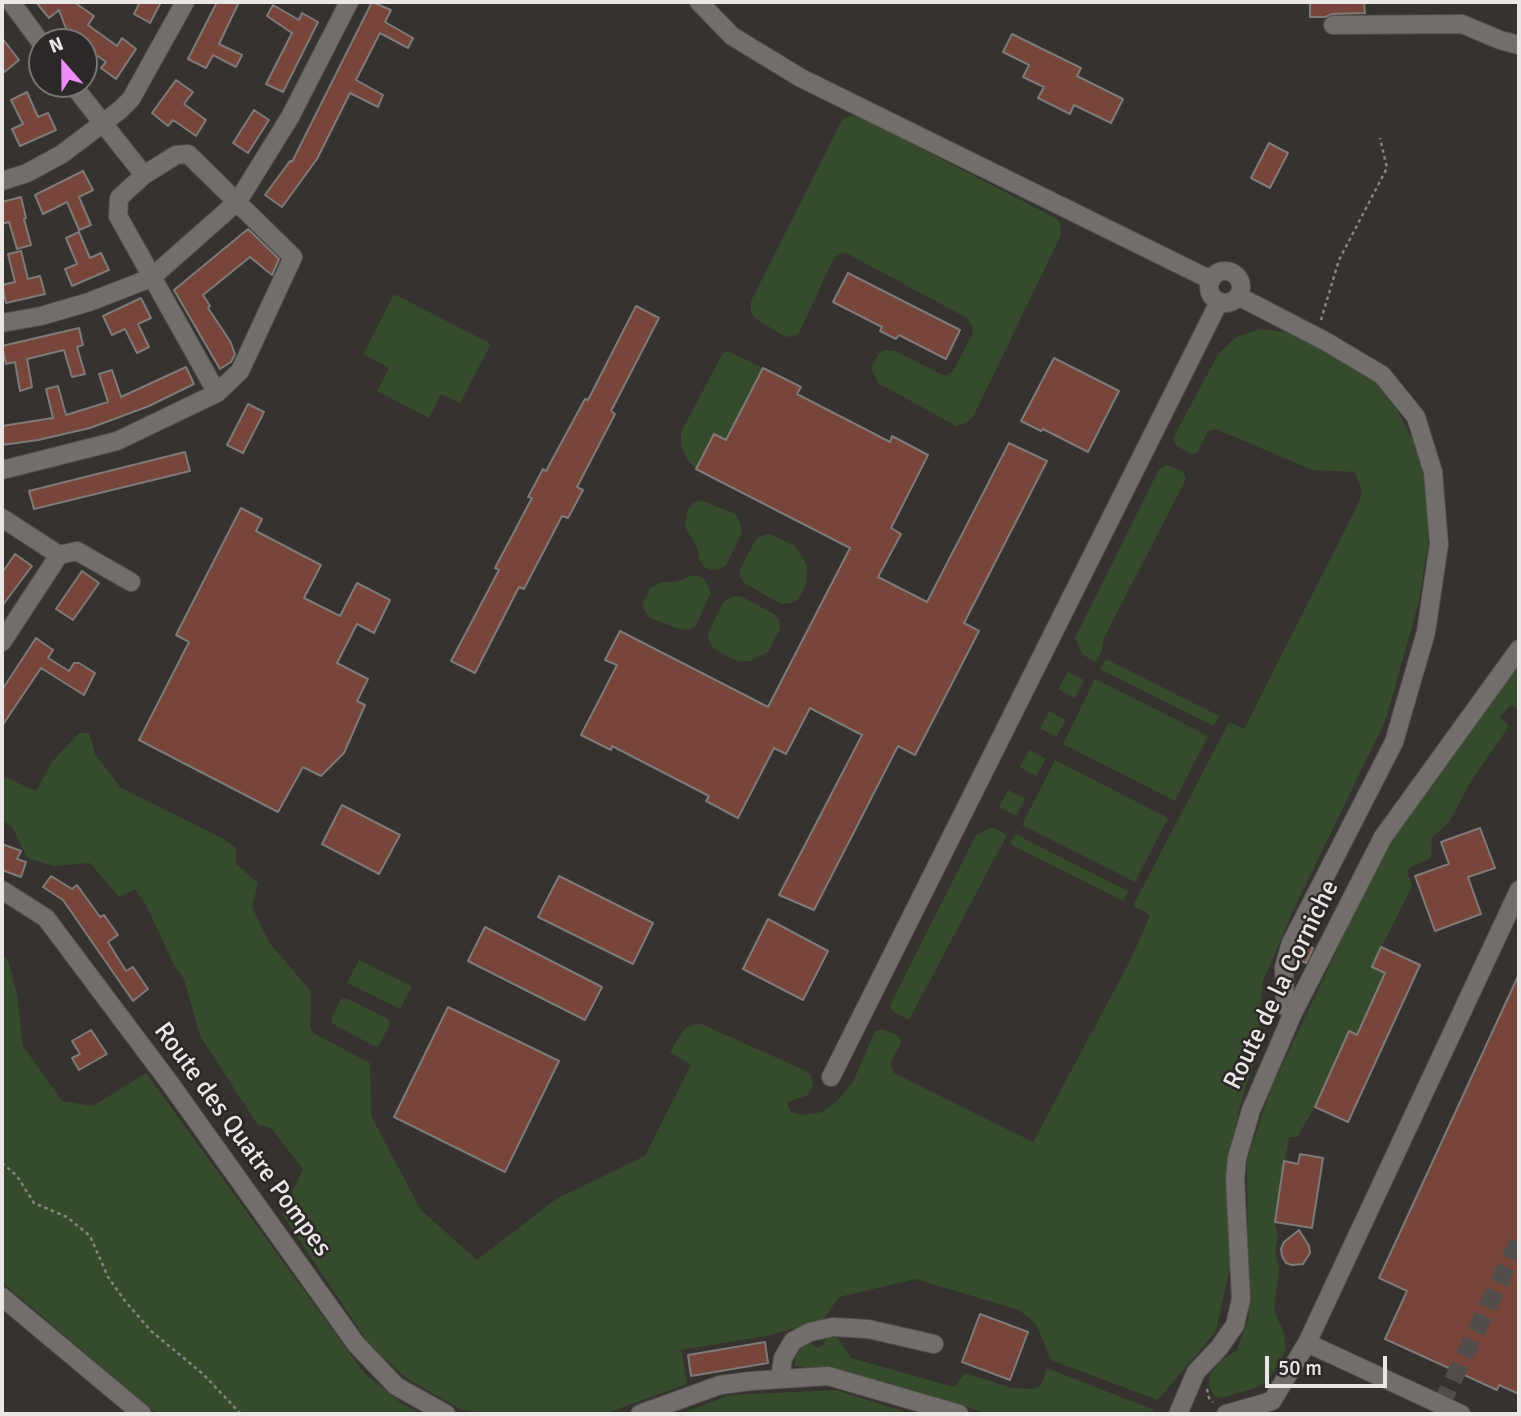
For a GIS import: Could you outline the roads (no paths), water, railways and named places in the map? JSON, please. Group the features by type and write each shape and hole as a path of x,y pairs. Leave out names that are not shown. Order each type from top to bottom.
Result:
{"street":[{"path":"10,2 30,28"},
{"path":"2,181 27,173 62,154 131,99 185,2"},
{"path":"699,2 732,36 801,78 1211,280"},
{"path":"2,323 41,316 89,302 151,278 238,201 290,117 345,3"},
{"path":"1333,25 1462,24 1519,45"},
{"path":"82,98 144,175"},
{"path":"2,486 6,470 117,441 217,394 240,371 293,257 188,154 176,155 144,175 120,198 118,216 217,394"},
{"path":"1218,273 1232,273 1239,281 1238,296 1230,302 1219,302 1209,290 1211,280 1218,273"},
{"path":"1238,296 1316,336 1382,375 1416,417 1433,472 1439,544 1426,632 1394,742 1291,943 1284,967 1284,1006 1293,1013"},
{"path":"831,1077 1219,302"},
{"path":"2,518 59,555"},
{"path":"2,642 59,555 77,551 131,582"},
{"name":"Route de la Corniche","path":"1178,1414 1196,1372 1219,1348 1235,1325 1241,1299 1235,1180 1237,1158 1251,1110 1293,1013 1383,837 1519,649"},
{"name":"Route des Quatre Pompes","path":"2,890 46,918 169,1082 356,1344 396,1386 446,1414"},
{"path":"1230,1413 1272,1401 1307,1343 1519,890"},
{"path":"2,1297 142,1414"},
{"path":"780,1378 783,1358 793,1341 810,1332 833,1327 868,1329 934,1344"},
{"path":"1307,1343 1461,1414"},
{"path":"640,1414 720,1385 828,1376 959,1414"}],"tunnel":[{"path":"1441,1405 1519,1241"}]}
